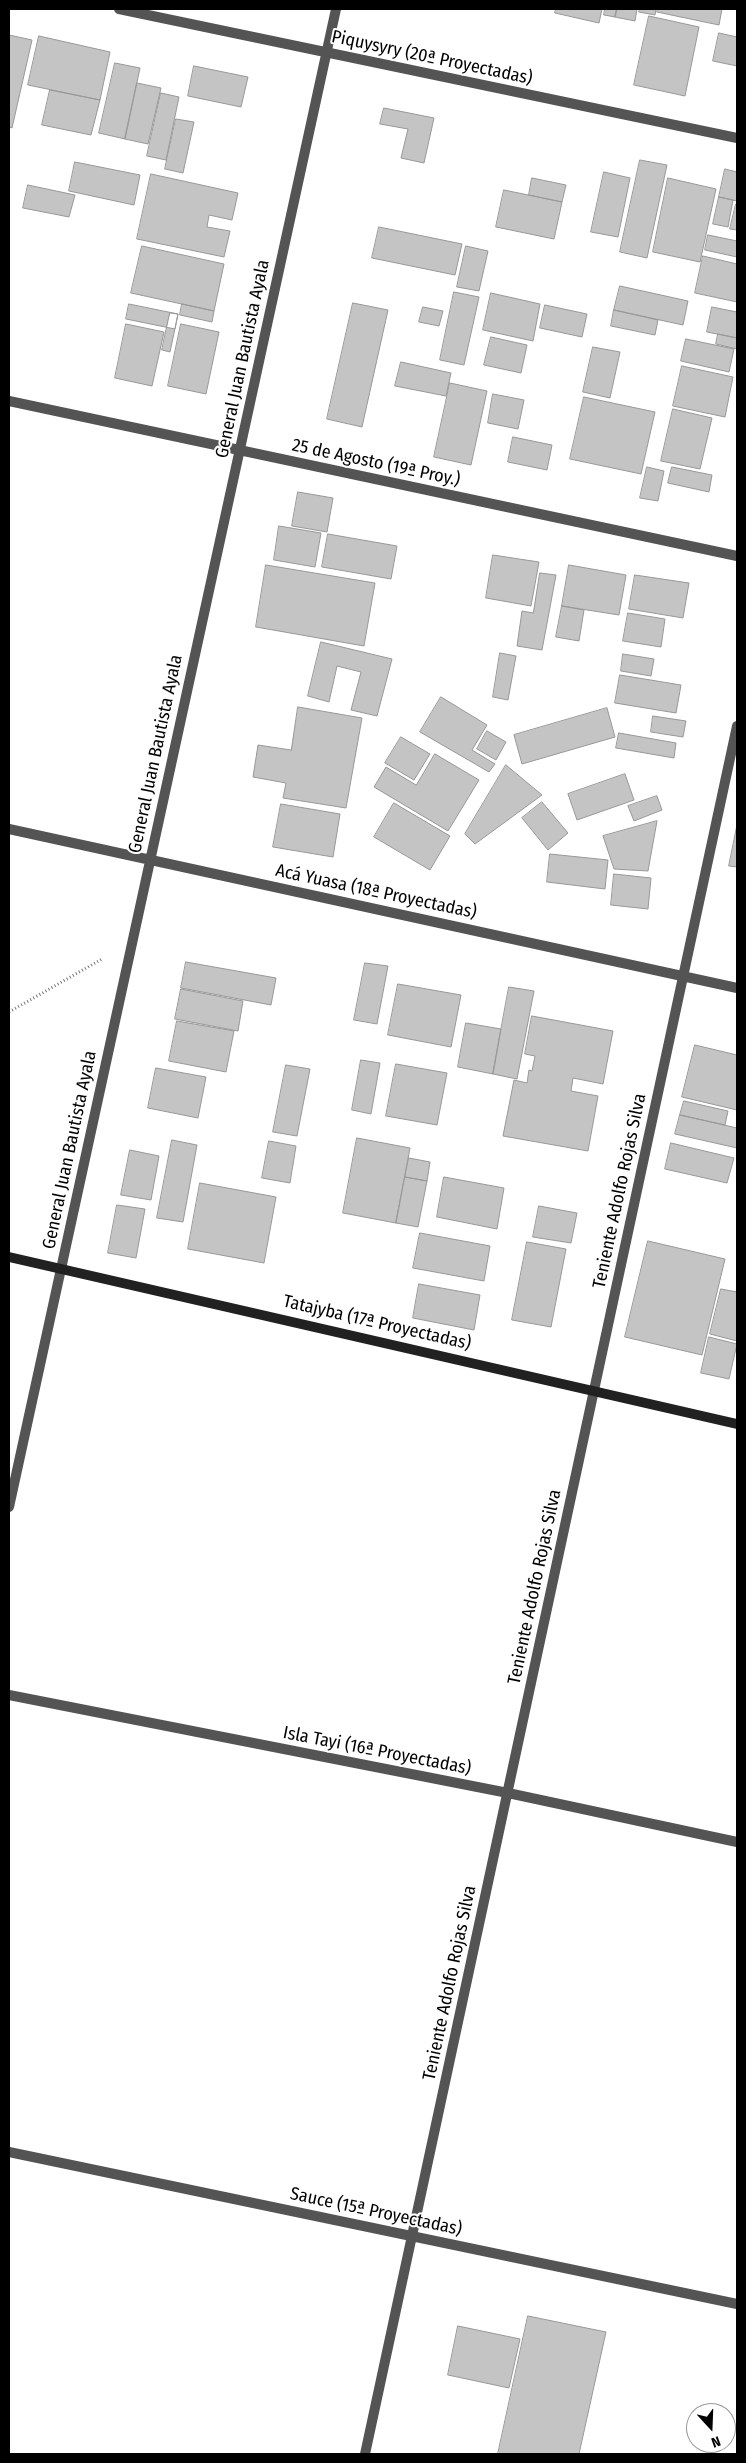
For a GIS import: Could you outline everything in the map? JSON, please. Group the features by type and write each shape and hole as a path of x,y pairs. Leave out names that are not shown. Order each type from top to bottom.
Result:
{"street":[{"name":"Piquysyry (20ª Proyectadas)","path":"119,9 737,138"},
{"name":"General Juan Bautista Ayala","path":"9,1507 336,9"},
{"name":"25 de Agosto (19ª Proy.)","path":"9,401 737,556"},
{"name":"Teniente Adolfo Rojas Silva","path":"365,2454 737,726"},
{"name":"Acá Yuasa (18ª Proyectadas)","path":"9,829 737,988"},
{"name":"Tatajyba (17ª Proyectadas)","path":"9,1257 61,1267 594,1389 737,1424"},
{"name":"Isla Tayi (16ª Proyectadas)","path":"9,1695 508,1793 737,1842"},
{"name":"Sauce (15ª Proyectadas)","path":"9,2152 737,2304"}],"path":[{"path":"9,1012 132,942"}],"building":[{"path":"556,9 602,9 599,23 555,13"},
{"path":"605,9 617,9 615,17 604,15"},
{"path":"617,9 637,9 635,21 615,17"},
{"path":"640,9 656,9 655,15 639,12"},
{"path":"658,9 722,9 719,25 657,12"},
{"path":"649,16 699,27 685,96 634,85"},
{"path":"719,33 737,37 737,66 713,61"},
{"path":"9,35 32,40 12,128 9,127"},
{"path":"39,36 110,52 100,100 28,85"},
{"path":"115,63 140,68 125,139 99,133"},
{"path":"194,66 248,77 241,107 188,96"},
{"path":"137,83 161,88 148,144 125,139"},
{"path":"50,90 100,100 91,135 42,125"},
{"path":"161,93 179,97 166,160 147,156"},
{"path":"384,108 434,118 424,163 401,158 408,129 380,124"},
{"path":"176,119 194,122 183,173 165,169"},
{"path":"640,160 667,165 647,258 620,252"},
{"path":"75,162 140,175 134,205 69,191"},
{"path":"725,169 737,172 737,201 719,197"},
{"path":"604,172 630,178 618,237 591,232"},
{"path":"151,174 238,193 232,220 209,215 207,227 230,231 224,257 137,239"},
{"path":"532,178 566,185 562,202 529,195"},
{"path":"668,178 716,189 700,262 653,252"},
{"path":"28,185 75,195 69,217 23,208"},
{"path":"504,190 562,202 554,239 496,227"},
{"path":"719,197 733,200 728,227 713,224"},
{"path":"737,204 737,230 730,229"},
{"path":"379,227 462,244 455,275 372,258"},
{"path":"708,235 737,241 737,257 705,250"},
{"path":"142,246 224,264 214,311 131,293"},
{"path":"466,246 488,251 479,291 457,287"},
{"path":"703,256 737,264 737,302 695,293"},
{"path":"620,286 688,301 683,325 614,310"},
{"path":"454,292 479,297 464,365 440,360"},
{"path":"491,293 540,304 533,341 483,330"},
{"path":"353,303 388,310 362,427 327,419"},
{"path":"129,304 178,314 175,329 126,319"},
{"path":"182,304 214,311 212,322 180,315"},
{"path":"545,305 587,314 582,337 540,328"},
{"path":"423,307 443,311 439,326 419,322"},
{"path":"712,307 737,312 737,338 707,332"},
{"path":"614,310 658,320 655,335 611,326"},
{"path":"170,313 178,314 170,352 162,350"},
{"path":"126,324 164,332 152,386 115,378"},
{"path":"181,324 219,332 206,394 168,386"},
{"path":"718,334 737,338 737,349 716,344"},
{"path":"491,337 527,345 521,373 484,365"},
{"path":"686,339 734,349 729,372 681,361"},
{"path":"593,347 620,352 610,398 583,392"},
{"path":"401,362 451,373 446,396 395,386"},
{"path":"682,366 733,377 725,417 673,406"},
{"path":"450,383 487,391 471,465 434,457"},
{"path":"493,394 524,400 518,429 488,423"},
{"path":"584,397 655,412 641,474 570,459"},
{"path":"673,409 712,418 700,469 661,461"},
{"path":"513,437 552,445 547,470 508,462"},
{"path":"647,467 664,471 658,501 640,498"},
{"path":"672,467 712,475 709,492 668,483"},
{"path":"298,492 333,498 327,532 292,526"},
{"path":"279,526 321,533 315,567 274,560"},
{"path":"328,534 397,546 391,579 322,567"},
{"path":"493,555 539,562 531,606 486,598"},
{"path":"266,565 375,583 364,646 256,627"},
{"path":"569,565 626,575 619,615 562,606"},
{"path":"540,573 556,575 542,650 517,646 522,611 533,613"},
{"path":"635,575 689,583 683,618 629,609"},
{"path":"562,606 584,610 579,641 556,637"},
{"path":"628,613 665,619 661,647 623,641"},
{"path":"321,642 392,659 377,716 351,710 361,672 337,666 329,702 308,696"},
{"path":"500,653 516,656 508,700 493,697"},
{"path":"623,654 654,659 651,676 621,671"},
{"path":"620,675 681,685 676,713 615,703"},
{"path":"441,697 487,725 472,750 495,764 489,772 420,732"},
{"path":"298,707 362,718 346,808 283,798 286,783 253,777 258,745 291,750"},
{"path":"607,708 615,737 522,764 514,735"},
{"path":"653,716 686,721 683,737 651,732"},
{"path":"487,731 506,742 496,760 477,749"},
{"path":"619,733 676,743 674,758 616,748"},
{"path":"401,737 430,754 414,780 385,763"},
{"path":"435,754 479,780 448,831 374,787 386,767 416,785"},
{"path":"506,765 542,795 475,844 465,834"},
{"path":"625,774 634,800 577,820 568,794"},
{"path":"657,796 662,810 634,821 628,806"},
{"path":"542,802 568,833 548,850 522,818"},
{"path":"394,803 450,836 430,870 374,837"},
{"path":"281,804 340,814 333,857 273,847"},
{"path":"657,821 648,871 614,869 603,836"},
{"path":"737,825 737,867 729,866"},
{"path":"550,854 608,860 605,889 547,882"},
{"path":"614,874 651,878 648,909 611,905"},
{"path":"186,962 276,978 271,1005 181,988"},
{"path":"365,963 388,966 377,1024 354,1020"},
{"path":"398,984 461,995 451,1047 388,1035"},
{"path":"509,987 534,991 517,1079 493,1074"},
{"path":"181,989 243,1001 238,1031 175,1019"},
{"path":"532,1016 613,1031 603,1084 573,1078 571,1091 598,1096 588,1151 503,1136 514,1080 527,1083 529,1070 532,1071 535,1056 525,1054"},
{"path":"177,1021 234,1031 226,1072 169,1061"},
{"path":"466,1023 501,1029 493,1074 458,1067"},
{"path":"695,1045 737,1055 737,1110 682,1097"},
{"path":"361,1060 380,1063 371,1114 352,1110"},
{"path":"396,1064 447,1073 437,1125 386,1116"},
{"path":"286,1065 310,1069 297,1136 273,1132"},
{"path":"156,1068 206,1077 198,1118 148,1108"},
{"path":"684,1101 728,1111 725,1125 680,1115"},
{"path":"680,1115 737,1128 737,1148 675,1134"},
{"path":"357,1138 410,1148 396,1223 343,1213"},
{"path":"172,1140 197,1145 183,1222 157,1218"},
{"path":"269,1141 296,1146 290,1183 262,1178"},
{"path":"671,1143 734,1158 727,1183 665,1169"},
{"path":"130,1150 159,1156 151,1200 121,1195"},
{"path":"409,1158 430,1162 427,1181 405,1177"},
{"path":"405,1177 427,1181 418,1227 396,1223"},
{"path":"444,1177 504,1188 497,1229 437,1217"},
{"path":"200,1183 276,1197 264,1263 188,1249"},
{"path":"117,1205 145,1209 136,1258 108,1253"},
{"path":"539,1206 577,1213 571,1243 533,1237"},
{"path":"420,1233 490,1246 484,1281 413,1268"},
{"path":"648,1241 725,1259 702,1355 625,1337"},
{"path":"527,1242 566,1249 551,1327 512,1320"},
{"path":"419,1284 480,1295 474,1330 413,1318"},
{"path":"721,1289 737,1292 737,1341 710,1334"},
{"path":"709,1337 737,1344 729,1379 701,1373"},
{"path":"528,2316 606,2332 579,2454 498,2454"},
{"path":"458,2326 520,2339 509,2388 448,2375"}]}
